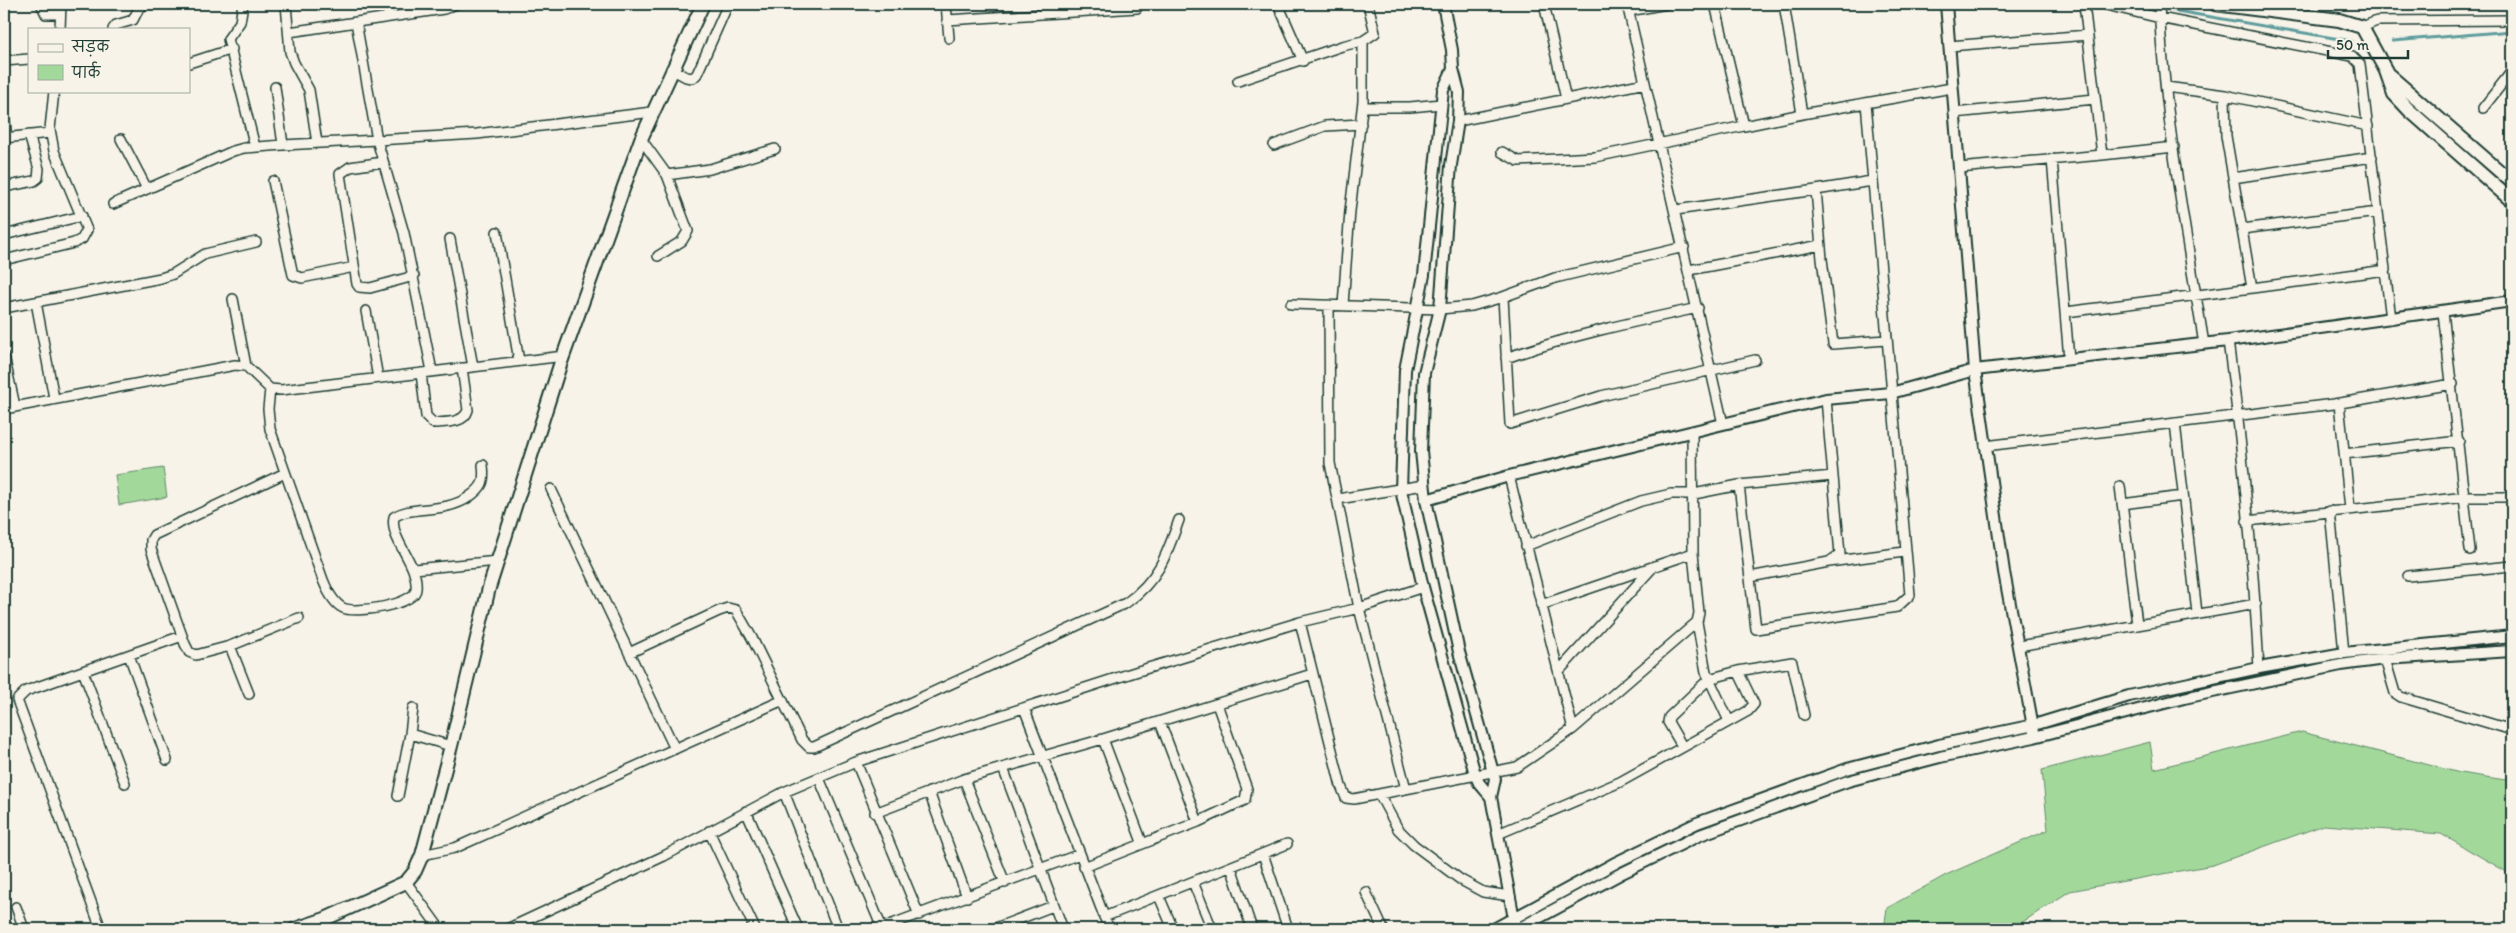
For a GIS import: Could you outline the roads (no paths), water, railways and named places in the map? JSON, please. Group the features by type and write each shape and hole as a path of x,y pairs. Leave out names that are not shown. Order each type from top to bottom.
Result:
{"main road":[{"path":"295,929 360,904 406,882 415,872 422,855 451,746 489,588 564,356 641,139 671,69 703,4"},
{"path":"2215,4 2339,20 2362,27 2386,71 2394,94 2409,110 2512,201"},
{"path":"2386,71 2512,182"}],"street":[{"path":"41,4 46,14 60,14"},
{"path":"60,28 61,4"},
{"path":"114,28 116,25 133,20 139,8 146,4"},
{"path":"243,4 240,22 229,35 255,147"},
{"path":"286,4 292,59 309,90 317,143"},
{"path":"388,4 388,17"},
{"path":"289,32 388,17 433,7 452,7 456,4"},
{"path":"671,69 686,77 693,78 697,74 728,4"},
{"path":"946,4 949,38"},
{"path":"947,20 1137,8 1136,4"},
{"path":"1278,4 1303,61"},
{"path":"1238,81 1303,61 1342,46 1363,41 1375,33 1368,4"},
{"path":"1443,4 1452,50 1453,69 1459,92 1458,121 1451,165 1440,309 1424,373 1421,451 1426,500 1459,652 1495,779 1491,796 1517,929 1620,874 1700,835 1848,781 1940,757 2034,737 2184,698 2341,665 2385,660 2512,652"},
{"path":"1544,4 1566,99"},
{"path":"1666,4 1628,7 1676,210 1723,424"},
{"path":"1715,4 1744,126"},
{"path":"1784,4 1802,114"},
{"path":"1946,4 1975,370 2004,572 2034,725 2034,737"},
{"path":"2084,4 2102,155"},
{"path":"2102,4 2160,18 2352,56 2360,64 2391,319"},
{"path":"2159,4 2166,87 2204,344"},
{"path":"2362,27 2377,21 2512,20"},
{"path":"356,22 377,140 404,232 432,371"},
{"path":"1949,46 2088,35"},
{"path":"1343,304 1350,211 1363,107 1363,41"},
{"path":"190,63 232,50"},
{"path":"4,61 28,59"},
{"path":"1453,69 1443,90 1424,275 1405,370 1401,490 1424,587 1475,774 1479,784 1491,796"},
{"path":"2483,108 2512,71"},
{"path":"1458,121 1645,83"},
{"path":"275,87 283,145"},
{"path":"2166,87 2225,95 2368,126"},
{"path":"1502,152 1518,161 1595,157 1802,114 1952,88"},
{"path":"4,260 74,243 82,238 87,230 54,151 50,133 54,92"},
{"path":"2225,95 2226,136 2252,288"},
{"path":"1954,113 2095,99"},
{"path":"1739,485 1756,629 1897,608 1910,595 1904,552 1866,103"},
{"path":"1363,107 1410,107 1441,104"},
{"path":"113,204 233,151 255,147 477,134 652,112"},
{"path":"4,113 6,138 50,133"},
{"path":"1274,145 1325,126 1361,124"},
{"path":"4,187 34,181 38,178 39,169 29,135"},
{"path":"641,139 667,174 688,231 682,241 658,256"},
{"path":"122,140 147,189"},
{"path":"1959,168 2174,147"},
{"path":"667,174 728,165 776,149"},
{"path":"2233,178 2372,157"},
{"path":"2052,159 2069,360"},
{"path":"383,162 350,167 340,174 357,284 364,289 414,276"},
{"path":"273,181 293,275 302,278 354,267"},
{"path":"1676,210 1872,181"},
{"path":"1816,190 1833,344 1886,340"},
{"path":"2242,229 2378,212"},
{"path":"4,235 82,216"},
{"path":"497,232 519,361"},
{"path":"450,239 473,366"},
{"path":"4,308 161,278 173,274 205,254 256,242"},
{"path":"1689,270 1821,245"},
{"path":"1291,304 1343,304 1418,309 1472,306 1555,278 1684,247"},
{"path":"2066,312 2386,270"},
{"path":"1503,297 1510,424 1601,396 1755,360"},
{"path":"233,299 246,366 270,389 564,356"},
{"path":"1426,500 1509,476 1826,399 1891,393 1975,370 2228,341 2512,301"},
{"path":"36,302 54,398"},
{"path":"1329,305 1330,463 1360,608 1406,789"},
{"path":"1506,358 1552,342 1612,326 1698,308"},
{"path":"366,311 378,378"},
{"path":"2444,312 2466,497 2470,550"},
{"path":"2228,341 2238,416 2256,604 2260,668"},
{"path":"4,356 15,406"},
{"path":"4,409 223,366 246,366"},
{"path":"421,372 426,416 433,423 460,420 467,414 462,368"},
{"path":"1985,446 2338,403 2453,384"},
{"path":"270,389 268,409 270,429 323,580 335,602 343,608 352,610 398,603 409,600 415,594 417,588 414,569 396,533 393,522 394,517 404,512 439,509 463,500 483,486 485,480 484,465"},
{"path":"1826,399 1840,554 1829,562"},
{"path":"2338,403 2350,509"},
{"path":"2175,423 2196,613"},
{"path":"1692,431 1693,553 1699,613 1697,622 1709,679 1730,721"},
{"path":"2344,454 2459,441"},
{"path":"286,473 163,531 151,540 151,549 189,652 196,655 230,646 299,618"},
{"path":"1509,476 1573,729"},
{"path":"1526,546 1641,501 1671,494 1694,494 1739,485 1833,476"},
{"path":"1338,498 1401,490 1424,485"},
{"path":"2120,486 2137,624"},
{"path":"551,489 675,749"},
{"path":"2122,504 2183,496"},
{"path":"2247,520 2466,497 2512,497"},
{"path":"2330,511 2344,653"},
{"path":"629,653 719,610 728,608 736,610 741,616 802,740 809,747 814,747 1126,603 1144,590 1157,573 1179,520"},
{"path":"1750,576 1829,562 1904,552"},
{"path":"1542,605 1693,553"},
{"path":"414,569 498,561"},
{"path":"1559,671 1654,566"},
{"path":"2408,576 2512,566"},
{"path":"507,929 664,856 784,792 856,762 1300,622 1360,608 1424,587"},
{"path":"2019,646 2196,613 2256,604"},
{"path":"1300,622 1343,794 1346,798 1354,799 1493,770 1517,767 1573,729 1697,622"},
{"path":"101,929 17,700 26,691 182,636"},
{"path":"1494,929 1617,862 1688,828 1847,769 1939,745 2034,725 2129,696 2260,668 2344,653 2512,636"},
{"path":"230,646 249,694"},
{"path":"129,655 167,760"},
{"path":"2385,660 2395,693 2401,697 2512,730"},
{"path":"1682,746 1668,722 1669,717 1709,679 1738,671 1792,662 1804,715"},
{"path":"83,671 125,783"},
{"path":"1498,834 1620,782 1752,708 1754,704 1738,671"},
{"path":"875,813 964,779 1160,722 1312,674"},
{"path":"422,855 455,848 783,700"},
{"path":"1084,867 1242,803 1248,796 1217,704"},
{"path":"398,796 413,708"},
{"path":"1024,708 1109,929"},
{"path":"1160,722 1198,822"},
{"path":"410,734 451,746"},
{"path":"1103,739 1142,842"},
{"path":"856,762 875,813 919,915"},
{"path":"1003,768 1063,929"},
{"path":"819,778 880,929 1080,854"},
{"path":"964,779 1005,883"},
{"path":"784,792 838,929"},
{"path":"928,792 967,897"},
{"path":"1379,794 1398,829 1414,845 1461,880 1483,892 1510,896"},
{"path":"746,811 798,929"},
{"path":"710,831 751,928"},
{"path":"1104,917 1287,844"},
{"path":"1262,854 1288,929"},
{"path":"1231,867 1252,929"},
{"path":"406,882 440,929"},
{"path":"1193,882 1212,929"},
{"path":"1366,892 1383,929"},
{"path":"1158,896 1173,929"},
{"path":"993,929 1053,906"},
{"path":"16,908 24,929"}],"waterway":[{"path":"2142,4 2151,6"},
{"path":"2165,9 2351,41"},
{"path":"2393,41 2512,31"}]}
